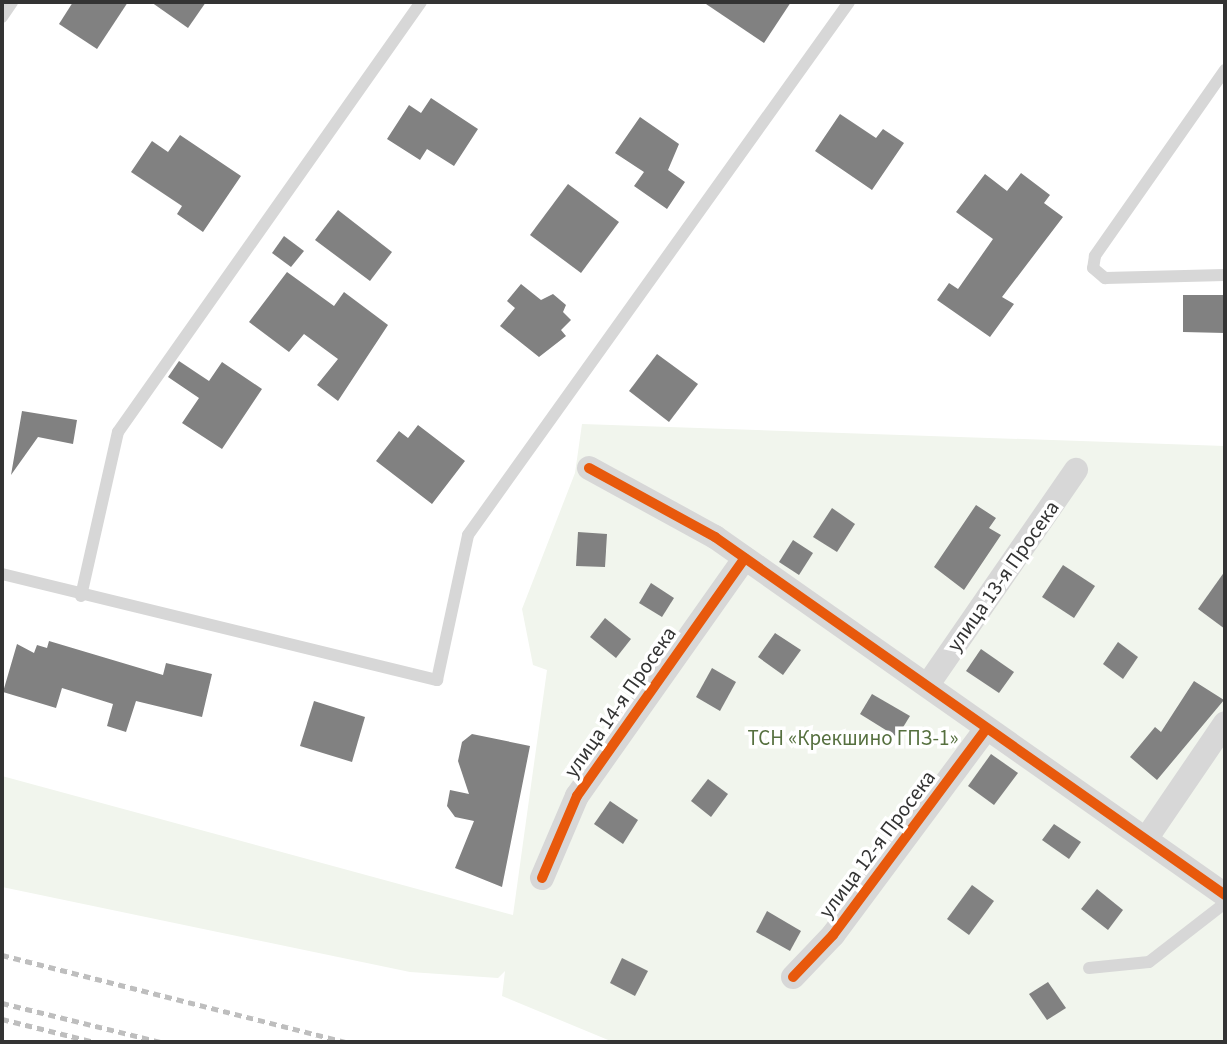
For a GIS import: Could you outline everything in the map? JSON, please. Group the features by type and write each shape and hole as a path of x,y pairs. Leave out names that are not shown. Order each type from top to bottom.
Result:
{"street":[{"path":"589,468 745,558 929,683 986,729 1225,895"},
{"name":"улица 13-я Просека","path":"929,683 1076,470"},
{"name":"улица 14-я Просека","path":"542,878 577,796 745,558"},
{"path":"1146,839 1225,723"},
{"name":"улица 12-я Просека","path":"793,977 833,935 986,729"}],"lane":[{"path":"2,17 12,2"},
{"path":"81,596 118,432 421,2"},
{"path":"2,574 81,596 437,680 468,535 849,2"},
{"path":"1225,70 1095,256 1093,268 1105,278 1225,275"},
{"path":"1089,968 1149,962 1225,904"}],"green space":[{"name":"ТСН «Крекшино ГПЗ-1»","path":"582,424 1225,446 1225,1042 613,1042 502,996 505,971 498,978 410,972 2,887 2,776 513,915 547,670 533,665 522,609 575,473"}],"building":[{"path":"73,2 128,2 97,49 59,24"},
{"path":"151,2 206,2 188,28"},
{"path":"703,2 791,2 764,43"},
{"path":"431,98 478,129 454,166 427,149 420,160 387,139 409,105 421,113"},
{"path":"840,114 876,138 883,129 904,143 872,190 815,151"},
{"path":"640,117 679,144 668,170 685,182 667,209 634,186 644,172 615,153"},
{"path":"180,135 241,176 203,232 177,214 182,206 131,172 152,141 168,152"},
{"path":"1021,173 1050,195 1044,203 1063,217 1002,297 1014,304 990,337 937,300 949,283 958,289 993,239 956,212 985,174 1007,191"},
{"path":"568,184 619,222 581,273 530,235"},
{"path":"338,210 392,252 370,281 315,240"},
{"path":"284,236 304,251 291,267 272,253"},
{"path":"287,272 334,306 344,292 388,325 338,401 317,385 338,359 304,334 289,352 249,322"},
{"path":"521,284 541,300 553,294 566,305 563,312 571,320 561,330 566,336 539,357 500,326 515,308 507,301"},
{"path":"1183,295 1225,295 1225,333 1183,332"},
{"path":"657,354 698,384 669,422 629,391"},
{"path":"179,361 209,381 222,362 262,389 222,449 182,423 199,398 168,377"},
{"path":"22,411 77,420 73,444 38,437 11,475"},
{"path":"418,425 465,461 432,504 376,461 399,431 408,438"},
{"path":"976,505 996,518 989,528 1001,535 964,590 934,567"},
{"path":"832,508 855,524 837,552 813,537"},
{"path":"578,532 607,534 605,567 576,566"},
{"path":"793,540 813,553 799,575 779,562"},
{"path":"1063,565 1095,586 1074,618 1042,597"},
{"path":"1225,571 1225,629 1198,609"},
{"path":"651,583 674,598 662,617 639,603"},
{"path":"605,618 631,639 616,658 590,637"},
{"path":"775,633 801,650 783,675 758,657"},
{"path":"49,641 163,675 166,663 212,674 202,717 136,701 126,732 107,726 113,704 62,688 56,708 3,692 17,644 34,653 37,645 47,648"},
{"path":"1118,642 1138,657 1123,679 1103,664"},
{"path":"981,649 1014,672 999,693 966,671"},
{"path":"712,668 736,682 720,711 696,697"},
{"path":"1194,681 1224,700 1157,780 1130,757 1155,727 1161,732"},
{"path":"872,694 910,716 897,737 860,714"},
{"path":"314,701 365,717 352,762 300,746"},
{"path":"472,734 530,746 502,887 455,868 474,821 455,817 447,806 450,790 469,794 458,761 462,742"},
{"path":"991,754 1018,773 994,805 968,786"},
{"path":"708,779 728,794 711,817 691,801"},
{"path":"610,801 638,820 623,844 594,824"},
{"path":"1054,824 1081,842 1069,859 1042,840"},
{"path":"972,885 994,901 969,935 947,919"},
{"path":"1097,889 1123,910 1108,930 1081,909"},
{"path":"767,911 801,931 790,951 756,932"},
{"path":"622,958 648,971 635,996 610,983"},
{"path":"1048,982 1066,1008 1047,1020 1029,994"}],"railway":[{"path":"2,955 345,1042"},
{"path":"2,1003 161,1042"},
{"path":"2,1019 94,1042"}],"cycle path":[{"path":"589,468 715,537 1225,895"},
{"path":"542,878 577,796 745,558"},
{"path":"793,977 833,935 986,729"}]}
